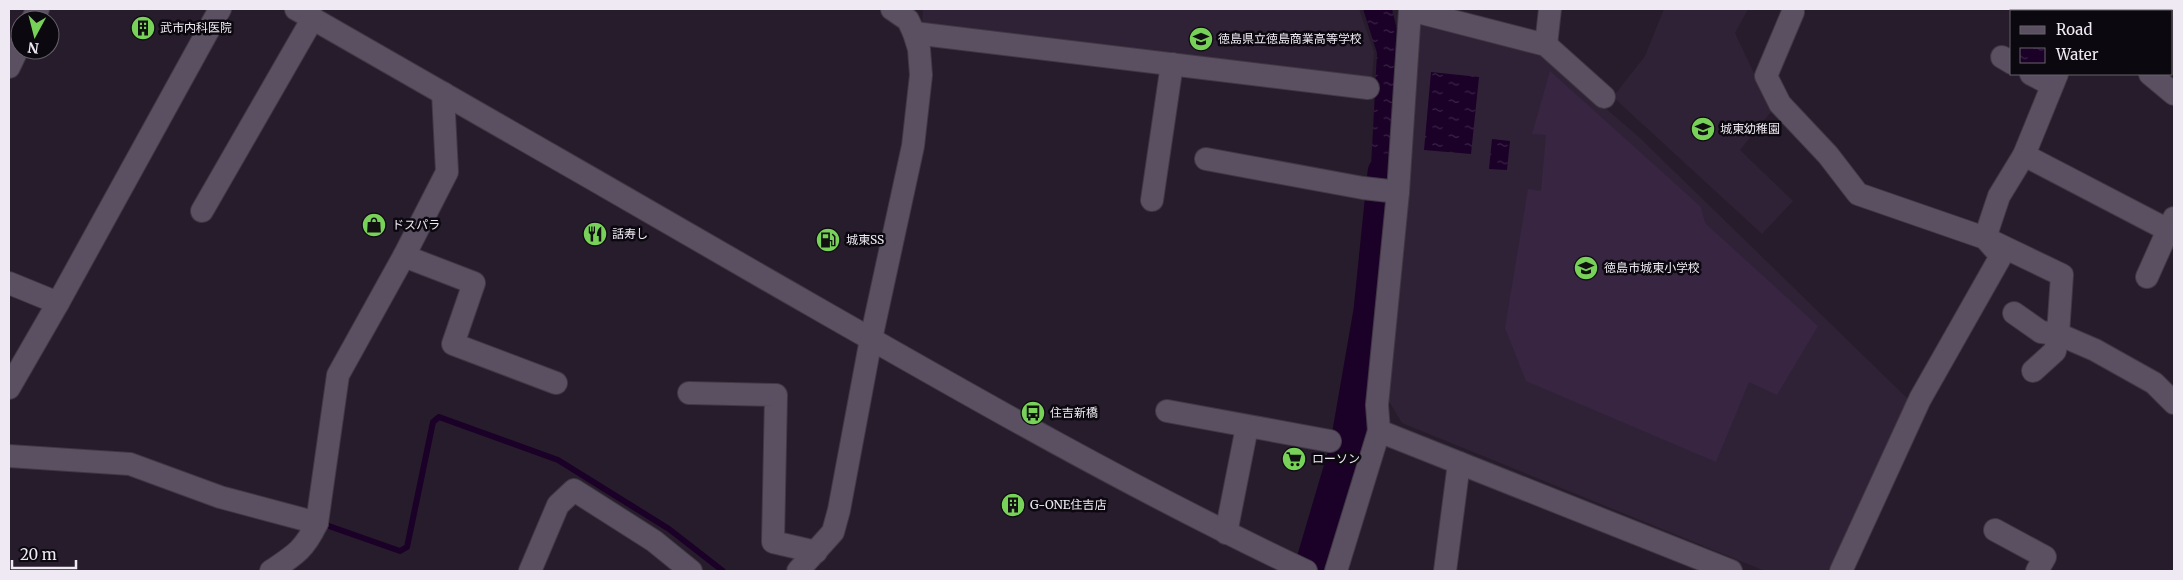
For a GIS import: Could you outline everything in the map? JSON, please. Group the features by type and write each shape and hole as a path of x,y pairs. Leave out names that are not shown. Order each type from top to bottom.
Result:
{"street":[{"path":"9,388 220,9"},
{"path":"798,571 833,532 839,510 871,339 913,146 921,75 919,49 908,20 892,9"},
{"path":"1546,45 1550,9"},
{"path":"1336,571 1379,431 1377,405 1395,191 1406,10 1546,45 1604,97"},
{"path":"1793,12 1766,76 1780,104 1828,155 1858,194 1985,238 2062,275 2055,351 2033,371"},
{"path":"202,211 304,14 871,339 1126,481 1226,533 1306,571"},
{"path":"914,33 1368,88"},
{"path":"1152,200 1172,64"},
{"path":"1985,238 1999,196 2024,155 2055,79 2037,75"},
{"path":"2151,75 2174,94"},
{"path":"271,571 295,555 308,542 317,523 338,375 448,172 443,93"},
{"path":"2024,155 2171,224 2147,278"},
{"path":"1206,159 1368,189 1395,191"},
{"path":"1841,571 1920,400 2001,256 1985,238"},
{"path":"404,256 474,283 453,344 556,383"},
{"path":"9,284 58,303"},
{"path":"2014,313 2041,332 2058,334 2095,350 2154,383 2174,403"},
{"path":"689,393 776,395 773,542 816,552"},
{"path":"1167,412 1330,441"},
{"path":"1226,533 1247,427"},
{"path":"1379,431 1731,571"},
{"path":"9,456 130,464 220,497 317,523"},
{"path":"1445,571 1459,463"},
{"path":"530,571 558,505 574,490 654,541 691,571"},
{"path":"1995,530 2045,557 2037,571"}],"shaded area":[{"name":"徳島県立徳島商業高等学校","path":"923,9 1359,9 1374,52 1372,78 922,26"},
{"name":"城東幼稚園","path":"1664,9 1748,9 1735,33 1760,86 1775,107 1740,150 1793,201 1762,234 1613,97 1645,56"},
{"name":"徳島市城東小学校","path":"1424,23 1538,50 1640,138 1908,399 1831,571 1765,571 1402,423 1387,398 1418,27"},
{"path":"1550,71 1701,207 1705,223 1818,326 1777,395 1749,382 1716,462 1526,381 1505,328 1528,189 1541,191 1546,135 1532,134"}],"water":[{"path":"1363,9 1392,9 1397,30 1398,75 1387,226 1368,224 1377,53"},
{"path":"1431,72 1479,77 1471,154 1424,150"},
{"path":"1492,139 1510,141 1507,170 1489,169"}],"waterway":[{"path":"1313,571 1349,449 1373,311 1387,173"},
{"path":"326,525 400,551 407,547 433,422 439,417 558,460 669,529 723,571"}],"place":[{"name":"武市内科医院","path":"143,28"},
{"name":"徳島県立徳島商業高等学校","path":"1201,39"},
{"name":"城東幼稚園","path":"1703,129"},
{"name":"ドスパラ","path":"374,225"},
{"name":"話寿し","path":"595,234"},
{"name":"城東SS","path":"828,240"},
{"name":"徳島市城東小学校","path":"1586,268"},
{"name":"住吉新橋","path":"1033,413"},
{"name":"ローソン","path":"1294,459"},
{"name":"G-ONE住吉店","path":"1013,505"}]}
